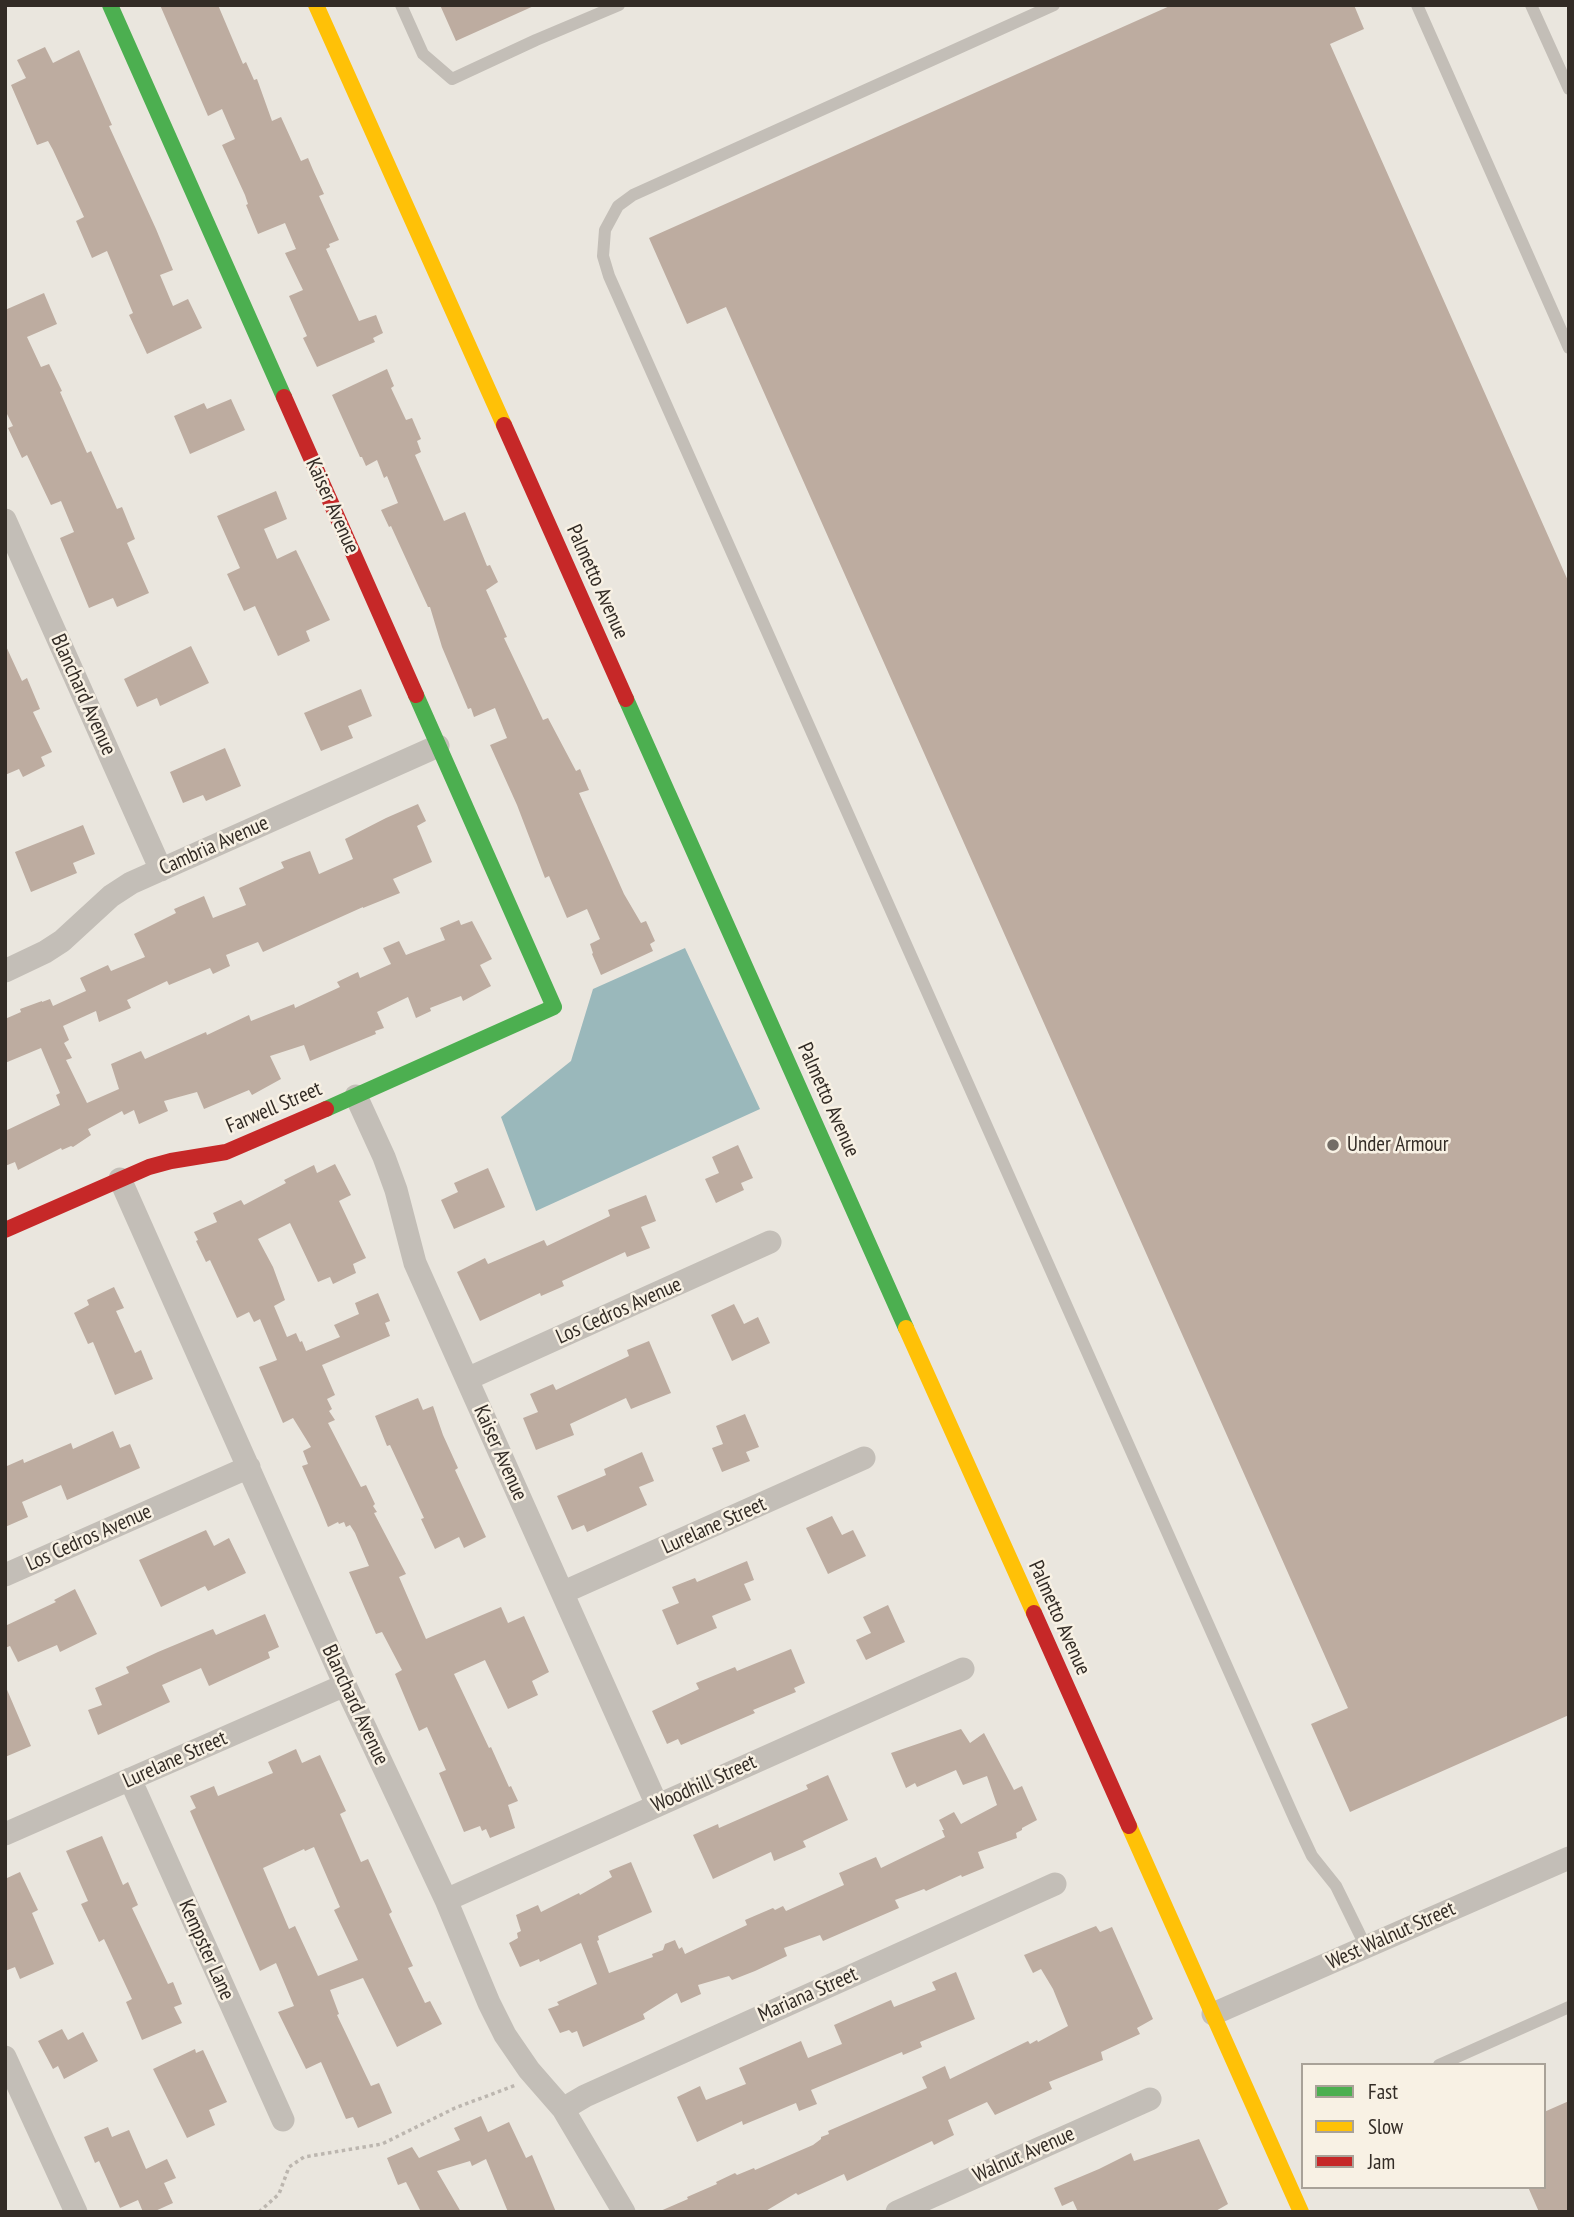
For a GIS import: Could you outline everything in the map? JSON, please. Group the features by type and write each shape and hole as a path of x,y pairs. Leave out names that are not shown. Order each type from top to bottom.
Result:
{"street":[{"name":"Kaiser Avenue","path":"110,5 554,1007"},
{"name":"Palmetto Avenue","path":"316,5 1301,2212"},
{"name":"Blanchard Avenue","path":"5,520 161,870"},
{"name":"Cambria Avenue","path":"5,971 62,941 121,889 438,746"},
{"name":"Farwell Street","path":"5,1230 149,1167 226,1152 554,1007"},
{"name":"Kaiser Avenue","path":"356,1096 396,1190 415,1263 657,1805"},
{"name":"Blanchard Avenue","path":"120,1179 345,1685 446,1900 489,2003 505,2035 534,2077 563,2109 624,2212"},
{"name":"Los Cedros Avenue","path":"467,1379 770,1242"},
{"name":"Lurelane Street","path":"564,1592 864,1458"},
{"name":"Los Cedros Avenue","path":"5,1575 249,1467"},
{"name":"Woodhill Street","path":"446,1900 963,1669"},
{"name":"Lurelane Street","path":"5,1834 345,1685"},
{"name":"Kempster Lane","path":"130,1780 283,2120"},
{"name":"West Walnut Street","path":"1213,2014 1569,1858"},
{"name":"Mariana Street","path":"563,2109 598,2090 1055,1884"},
{"path":"5,2057 76,2212"},
{"name":"Walnut Avenue","path":"897,2212 1150,2099"}],"lane":[{"path":"401,5 423,54 452,79 619,5"},
{"path":"1054,5 633,195 618,206 605,230 603,256 1296,1822 1312,1856 1336,1886 1366,1947"},
{"path":"1417,5 1569,348"},
{"path":"1531,5 1569,89"},
{"path":"1443,2063 1569,2007"}],"path":[{"path":"259,2212 279,2194 289,2167 303,2157 382,2144 455,2108 534,2077"}],"water":[{"path":"685,948 760,1109 536,1211 501,1117 571,1061 593,989"}],"building":[{"path":"160,5 218,5 243,64 246,62 254,80 257,79 272,121 281,117 301,161 308,158 324,194 319,196 339,240 329,244 330,247 326,249 359,321 376,315 383,333 373,338 375,342 317,367 303,338 307,336 289,296 303,290 285,253 296,249 285,223 258,234 246,205 245,195 222,145 235,139 222,109 208,116"},
{"path":"440,5 536,5 456,41"},
{"name":"Under Armour","path":"1172,5 1354,5 1364,29 1330,44 1569,583 1569,1715 1350,1812 1311,1724 1348,1708 726,307 687,324 649,238"},
{"path":"45,47 53,63 79,50 112,125 109,126 173,270 160,275 173,306 188,299 202,328 147,354 129,315 133,313 107,251 92,258 76,221 84,217 53,150 48,141 37,145 11,85 26,78 17,60"},
{"path":"44,293 57,324 27,337 41,367 49,364 87,453 91,451 117,509 122,507 135,539 127,543 149,593 117,607 113,598 89,608 60,538 74,532 61,501 51,505 27,455 22,458 8,428 13,426 5,410 5,310"},
{"path":"387,369 394,386 391,388 406,420 412,418 421,439 417,441 421,452 415,455 444,521 465,512 487,566 490,565 498,582 486,590 507,637 504,638 543,720 548,718 576,771 580,769 589,790 579,793 624,894 641,923 646,921 655,941 650,944 653,951 601,975 590,944 600,939 587,909 567,918 549,876 545,878 490,745 507,738 495,708 474,717 471,708 468,709 442,647 430,607 381,510 398,503 387,476 384,478 377,460 366,466 332,395"},
{"path":"231,399 245,430 190,454 174,416 204,403 207,409"},
{"path":"276,491 287,519 264,529 277,559 296,550 330,620 306,631 310,641 278,656 255,606 244,611 227,574 240,568 217,516"},
{"path":"5,644 22,681 27,678 40,709 33,712 52,752 41,757 45,766 23,777 19,769 5,775"},
{"path":"191,646 209,683 160,706 157,698 137,707 124,679"},
{"path":"361,689 372,716 348,726 353,738 321,751 304,713"},
{"path":"225,748 241,786 206,801 203,795 183,803 170,772"},
{"path":"418,804 426,821 417,826 432,862 393,879 400,893 263,952 258,942 226,955 230,966 213,974 210,968 169,985 167,981 127,1000 131,1008 99,1022 96,1011 63,1026 69,1040 64,1043 72,1058 66,1060 87,1103 119,1089 111,1064 141,1051 145,1059 249,1015 251,1021 294,1004 295,1008 340,987 337,982 358,972 360,978 391,964 383,948 399,941 406,955 445,940 440,928 459,920 461,925 472,921 492,959 480,965 491,986 463,1001 461,996 430,1008 431,1011 416,1018 408,997 377,1012 384,1028 375,1031 376,1034 310,1061 304,1045 270,1056 281,1079 252,1095 249,1090 204,1109 197,1092 164,1101 168,1111 139,1124 134,1110 124,1115 122,1111 88,1129 91,1135 73,1147 61,1148 18,1170 15,1162 5,1166 5,1131 60,1105 56,1095 60,1093 41,1048 5,1063 5,1019 21,1012 20,1009 42,1001 50,999 53,1006 86,991 80,978 108,965 111,971 145,957 134,934 176,913 174,909 204,896 213,918 246,905 239,888 284,868 281,862 310,851 319,874 353,859 345,839"},
{"path":"83,825 95,854 73,863 77,873 31,892 15,852"},
{"path":"738,1145 753,1178 741,1183 744,1190 716,1203 705,1179 719,1173 712,1157"},
{"path":"335,1164 351,1195 339,1201 366,1258 353,1264 356,1273 333,1284 330,1277 318,1282 290,1223 258,1239 273,1267 285,1300 274,1306 287,1337 296,1333 306,1351 340,1337 334,1325 359,1314 355,1303 378,1293 390,1321 385,1323 390,1336 322,1365 335,1395 327,1399 332,1409 329,1411 335,1420 328,1423 361,1487 366,1485 375,1504 373,1506 377,1512 374,1513 406,1574 399,1577 426,1639 501,1607 508,1623 524,1616 549,1672 532,1681 538,1695 508,1709 485,1660 454,1674 518,1801 508,1805 515,1828 490,1838 486,1829 482,1831 480,1826 464,1832 439,1773 446,1770 427,1727 419,1731 395,1674 402,1670 382,1632 376,1634 349,1572 369,1566 355,1533 350,1525 346,1527 344,1522 328,1527 302,1466 308,1464 303,1451 311,1447 293,1418 283,1423 259,1367 277,1360 260,1319 254,1322 249,1312 237,1318 210,1260 206,1262 196,1241 198,1240 194,1232 217,1222 213,1213 241,1200 244,1205 314,1165 317,1173"},
{"path":"488,1168 505,1207 454,1229 441,1200 458,1192 454,1183"},
{"path":"646,1195 656,1221 641,1227 650,1248 627,1257 625,1252 562,1281 564,1286 541,1296 540,1293 480,1321 457,1272 485,1258 488,1264 544,1240 547,1246 610,1216 608,1210"},
{"path":"114,1287 124,1308 116,1311 135,1353 141,1350 153,1379 115,1395 93,1342 88,1344 74,1313 89,1305 87,1300"},
{"path":"734,1304 744,1324 758,1317 770,1343 732,1361 711,1315"},
{"path":"649,1341 671,1393 631,1409 626,1398 570,1424 574,1435 536,1450 523,1418 538,1412 530,1394 553,1384 556,1390 629,1356 627,1350"},
{"path":"418,1398 423,1410 433,1406 458,1468 455,1470 486,1537 464,1548 459,1537 435,1549 421,1519 424,1518 390,1445 387,1446 375,1416"},
{"path":"745,1414 759,1447 746,1452 750,1461 722,1472 712,1448 723,1444 716,1426"},
{"path":"113,1431 120,1448 130,1444 140,1468 67,1500 61,1485 22,1502 28,1517 5,1527 5,1463 7,1466 23,1459 24,1463 71,1443 73,1449"},
{"path":"642,1452 654,1481 639,1487 647,1505 587,1532 584,1525 572,1530 557,1496 606,1475 604,1469"},
{"path":"832,1516 842,1535 853,1530 866,1556 828,1574 806,1528"},
{"path":"206,1530 214,1546 229,1538 246,1573 208,1591 205,1586 161,1607 139,1560"},
{"path":"747,1561 754,1580 744,1584 751,1600 712,1616 717,1628 677,1645 662,1610 679,1603 672,1587 695,1578 697,1582"},
{"path":"75,1589 97,1634 60,1652 57,1645 18,1662 10,1646 5,1648 5,1626 56,1602 54,1600"},
{"path":"888,1605 905,1642 866,1660 856,1640 871,1633 863,1617"},
{"path":"265,1614 279,1647 268,1652 270,1658 209,1686 201,1668 162,1685 170,1702 98,1735 88,1710 102,1705 95,1688 129,1673 126,1667 158,1652 213,1629 216,1635"},
{"path":"791,1649 805,1683 794,1688 796,1692 681,1745 678,1739 667,1744 652,1711 699,1689 696,1683 735,1667 737,1671"},
{"path":"5,1685 31,1746 5,1757"},
{"path":"961,1729 970,1743 984,1733 1014,1790 1022,1786 1037,1820 1016,1833 1017,1838 978,1852 984,1868 895,1900 899,1908 823,1941 820,1935 784,1948 787,1956 755,1971 732,1980 729,1976 698,1985 701,1994 681,2003 677,1993 643,2014 645,2019 583,2047 577,2031 560,2033 548,2009 559,2005 557,2002 597,1984 581,1943 540,1962 539,1959 520,1967 509,1943 518,1938 517,1933 521,1931 516,1915 538,1905 541,1912 579,1893 580,1895 612,1877 609,1871 631,1862 652,1912 598,1936 597,1941 609,1973 653,1957 652,1954 663,1950 665,1944 675,1940 685,1954 747,1925 745,1920 773,1908 775,1910 783,1906 786,1911 844,1885 839,1873 876,1857 881,1868 945,1837 939,1820 954,1812 961,1824 997,1805 987,1776 963,1785 956,1770 917,1787 915,1783 906,1788 891,1753"},
{"path":"296,1749 302,1763 320,1755 346,1811 340,1814 361,1862 368,1859 392,1912 389,1914 413,1966 408,1968 425,2003 430,2001 442,2024 397,2047 363,1978 330,1990 339,2014 337,2015 371,2086 379,2083 392,2113 358,2128 353,2117 346,2119 321,2062 306,2069 278,2012 294,2006 276,1963 260,1971 190,1811 196,1808 190,1796 214,1786 218,1796 273,1773 268,1762","holes":["314,1847 340,1907 334,1910 358,1960 318,1976 295,1926 289,1929 263,1868"]},
{"path":"828,1775 848,1820 803,1841 806,1847 774,1861 771,1852 713,1879 693,1835 718,1824 719,1828 808,1789 806,1785"},
{"path":"102,1836 123,1885 128,1882 138,1905 132,1908 168,1984 173,1982 182,2004 174,2007 182,2023 142,2040 126,2002 132,1999 104,1939 99,1942 81,1904 88,1901 66,1851"},
{"path":"20,1872 38,1910 32,1913 54,1964 20,1979 15,1967 5,1971 5,1879"},
{"path":"1096,1926 1100,1932 1112,1927 1153,2019 1137,2028 1140,2034 1101,2052 1103,2060 1049,2082 1052,2089 995,2115 987,2102 948,2120 954,2135 934,2145 932,2141 847,2181 844,2174 798,2195 796,2193 764,2212 658,2212 735,2173 737,2175 754,2168 755,2170 813,2145 829,2134 828,2131 927,2088 922,2077 945,2066 950,2079 1028,2041 1030,2044 1037,2040 1038,2042 1068,2026 1053,1989 1041,1969 1033,1973 1024,1955"},
{"path":"956,1972 975,2019 920,2042 922,2047 903,2055 902,2052 811,2090 817,2104 799,2111 796,2103 743,2125 742,2121 697,2142 677,2097 700,2086 706,2100 746,2084 739,2068 801,2041 808,2058 842,2044 834,2025 891,2000 894,2007 936,1990 932,1982"},
{"path":"62,2029 68,2040 83,2032 98,2061 64,2079 58,2066 53,2069 38,2041"},
{"path":"195,2049 196,2053 203,2050 227,2102 209,2110 215,2125 187,2138 153,2069"},
{"path":"1569,2101 1569,2212 1539,2212 1529,2189 1546,2189 1546,2111"},
{"path":"481,2116 488,2132 509,2122 526,2158 532,2155 556,2212 508,2212 486,2159 472,2166 470,2161 437,2171 461,2212 421,2212 406,2182 398,2185 387,2158 412,2147 419,2158 460,2140 454,2128"},
{"path":"108,2127 112,2137 129,2130 146,2169 167,2159 176,2178 164,2183 173,2203 153,2212 143,2212 138,2200 120,2208 99,2161 95,2163 84,2137"},
{"path":"1199,2139 1228,2204 1214,2212 1078,2212 1073,2201 1062,2206 1054,2188 1131,2153 1134,2161"}],"traffic: fast":[{"path":"110,5 284,397"},
{"path":"326,1109 554,1007 416,695"},
{"path":"626,699 906,1328"}],"traffic: slow":[{"path":"316,5 504,425"},
{"path":"906,1328 1034,1613"},
{"path":"1129,1826 1301,2212"}],"traffic: jam":[{"path":"284,397 416,695"},
{"path":"504,425 626,699"},
{"path":"5,1230 149,1167 226,1152 326,1109"},
{"path":"1034,1613 1129,1826"}],"place":[{"name":"Under Armour","path":"1333,1145"}]}
